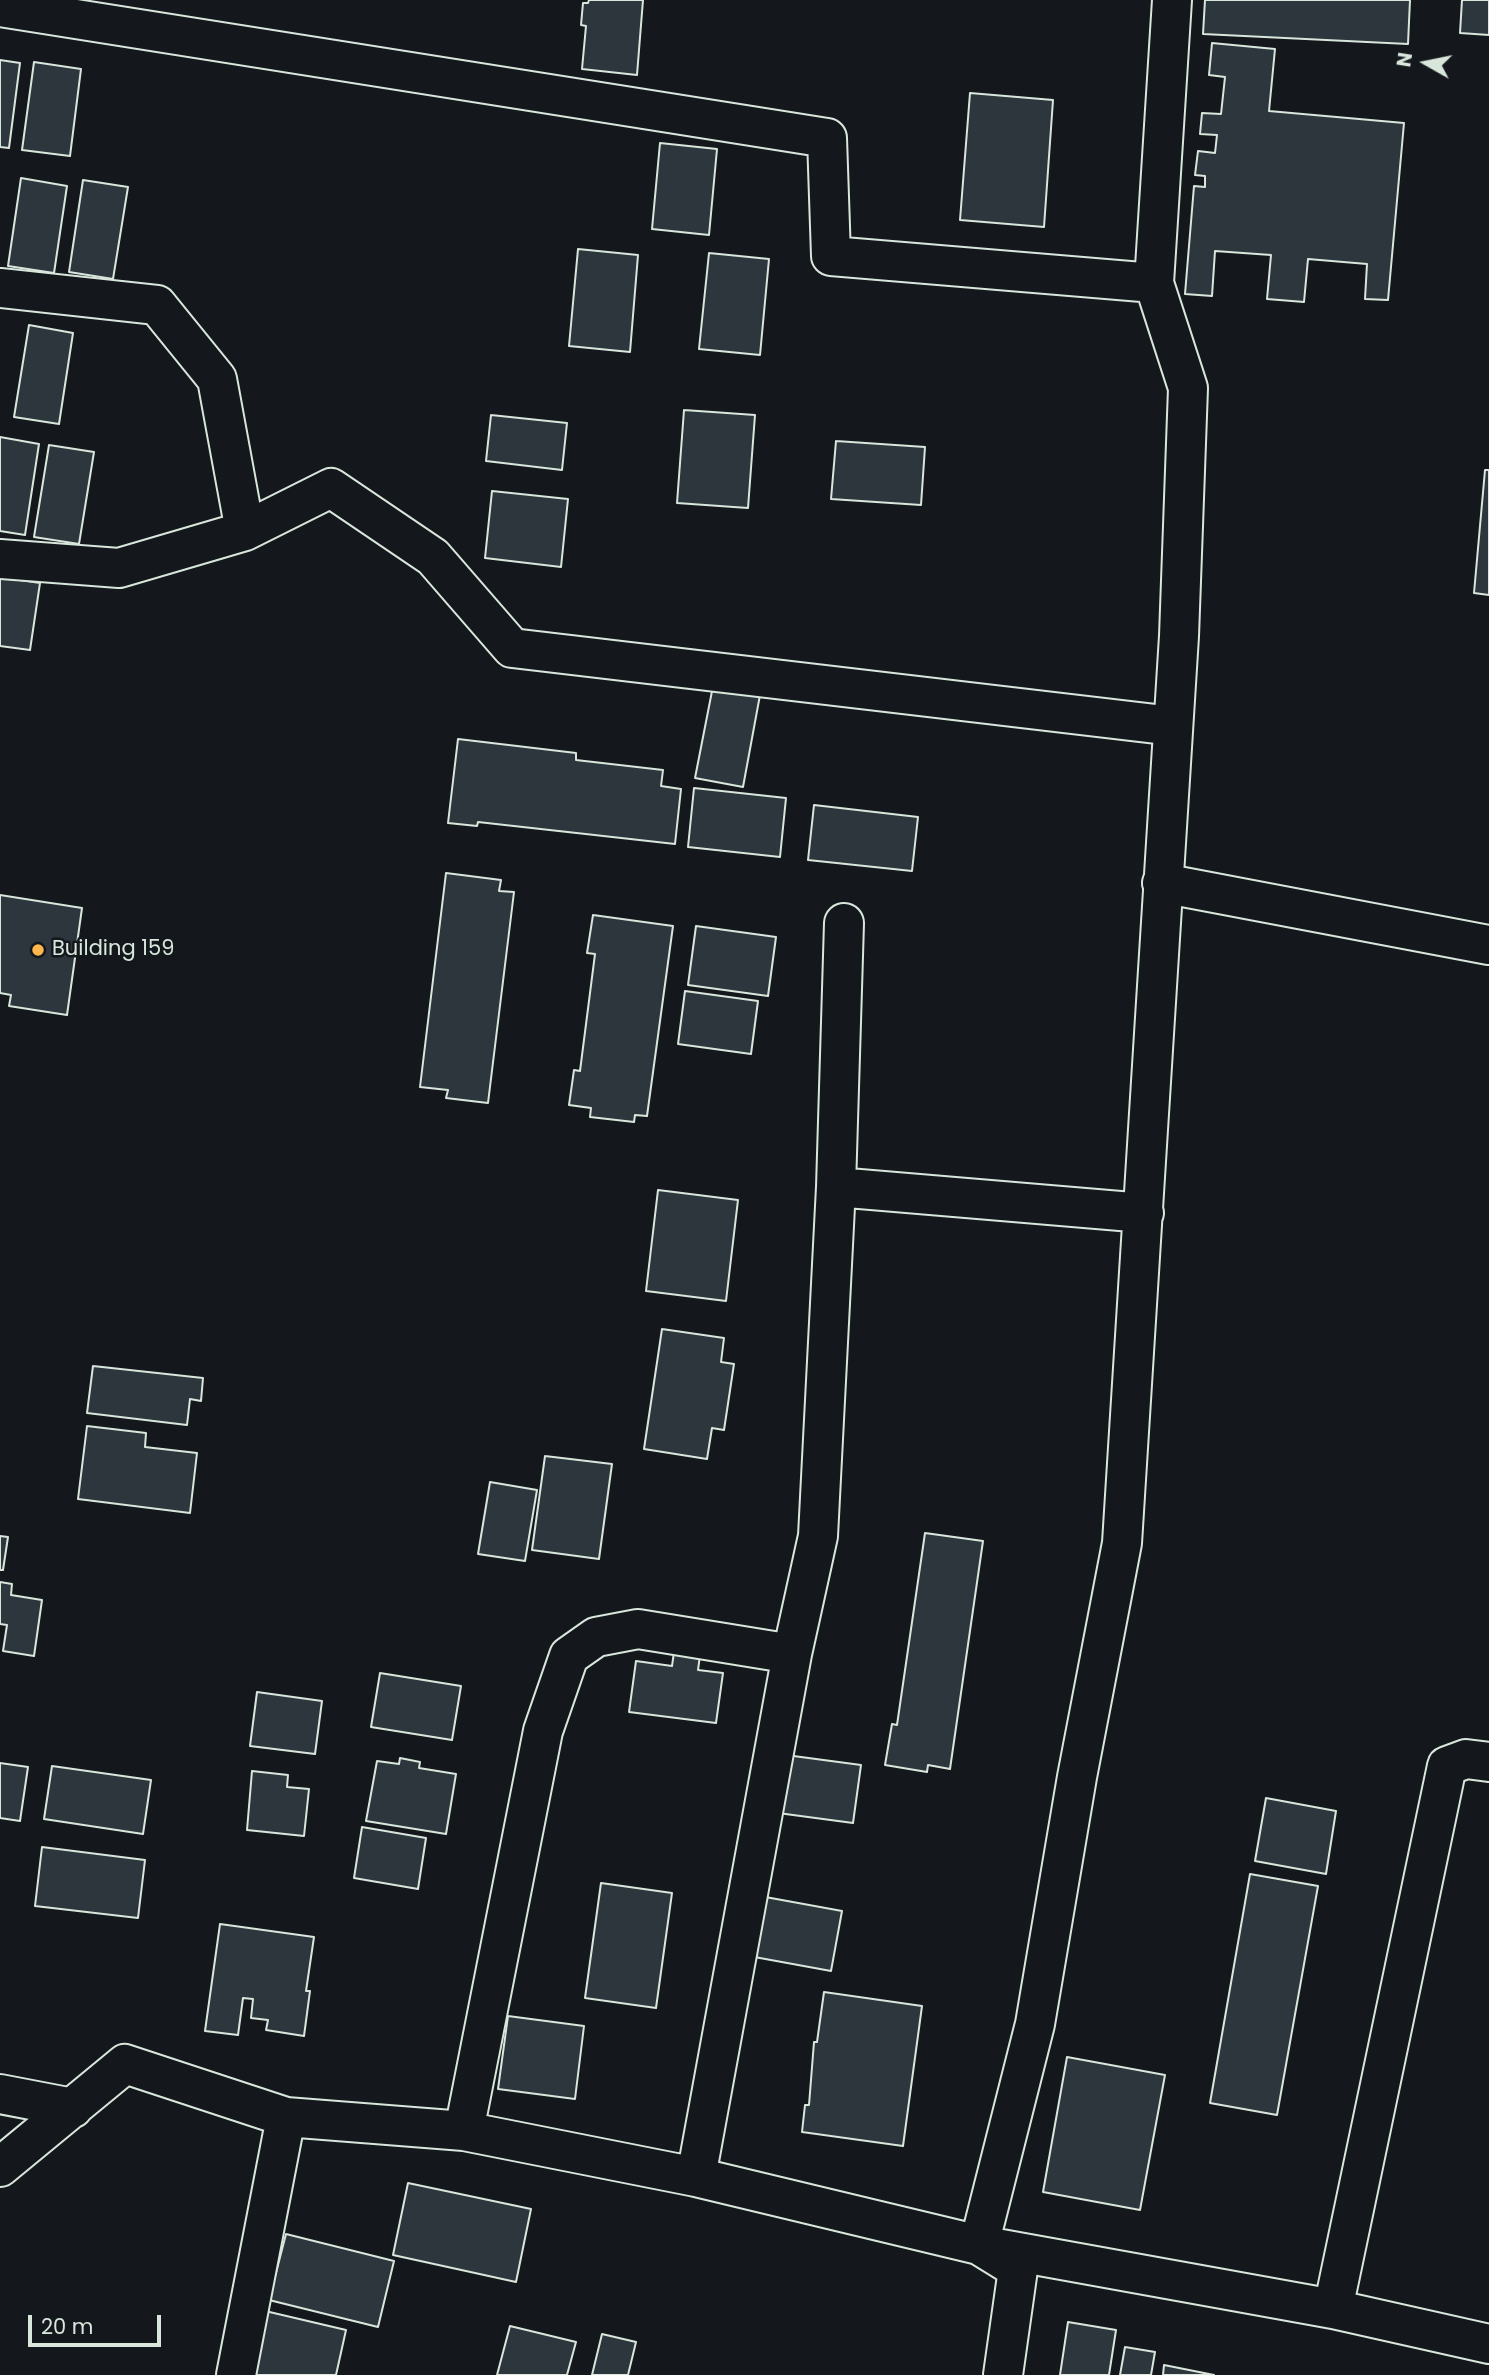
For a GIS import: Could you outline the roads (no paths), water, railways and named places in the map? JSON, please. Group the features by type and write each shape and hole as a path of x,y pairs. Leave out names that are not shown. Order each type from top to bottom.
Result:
{"street":[{"path":"979,2245 1035,2024 1077,1777 1122,1543 1173,726 1188,388 1154,283 1172,0"},
{"path":"11,6 827,138 831,256 1154,283"},
{"path":"0,288 157,305 217,379 245,531"},
{"path":"0,559 119,568 245,531 331,488 433,557 512,649 1173,726"},
{"path":"1162,883 1489,945"},
{"path":"696,2177 792,1654 818,1536 836,1187 844,923"},
{"path":"836,1187 1144,1213"},
{"path":"464,2131 542,1731 569,1656 596,1637 638,1629 792,1654"},
{"path":"1333,2309 1447,1766 1466,1759 1489,1762"},
{"path":"0,2167 125,2064 286,2117 464,2131 696,2177 979,2245 1333,2309 1489,2344"},
{"path":"0,2094 73,2108"},
{"path":"236,2375 286,2117"},
{"path":"979,2245 1018,2269 1003,2375"}],"place":[{"name":"Building 159","path":"38,950"}]}
